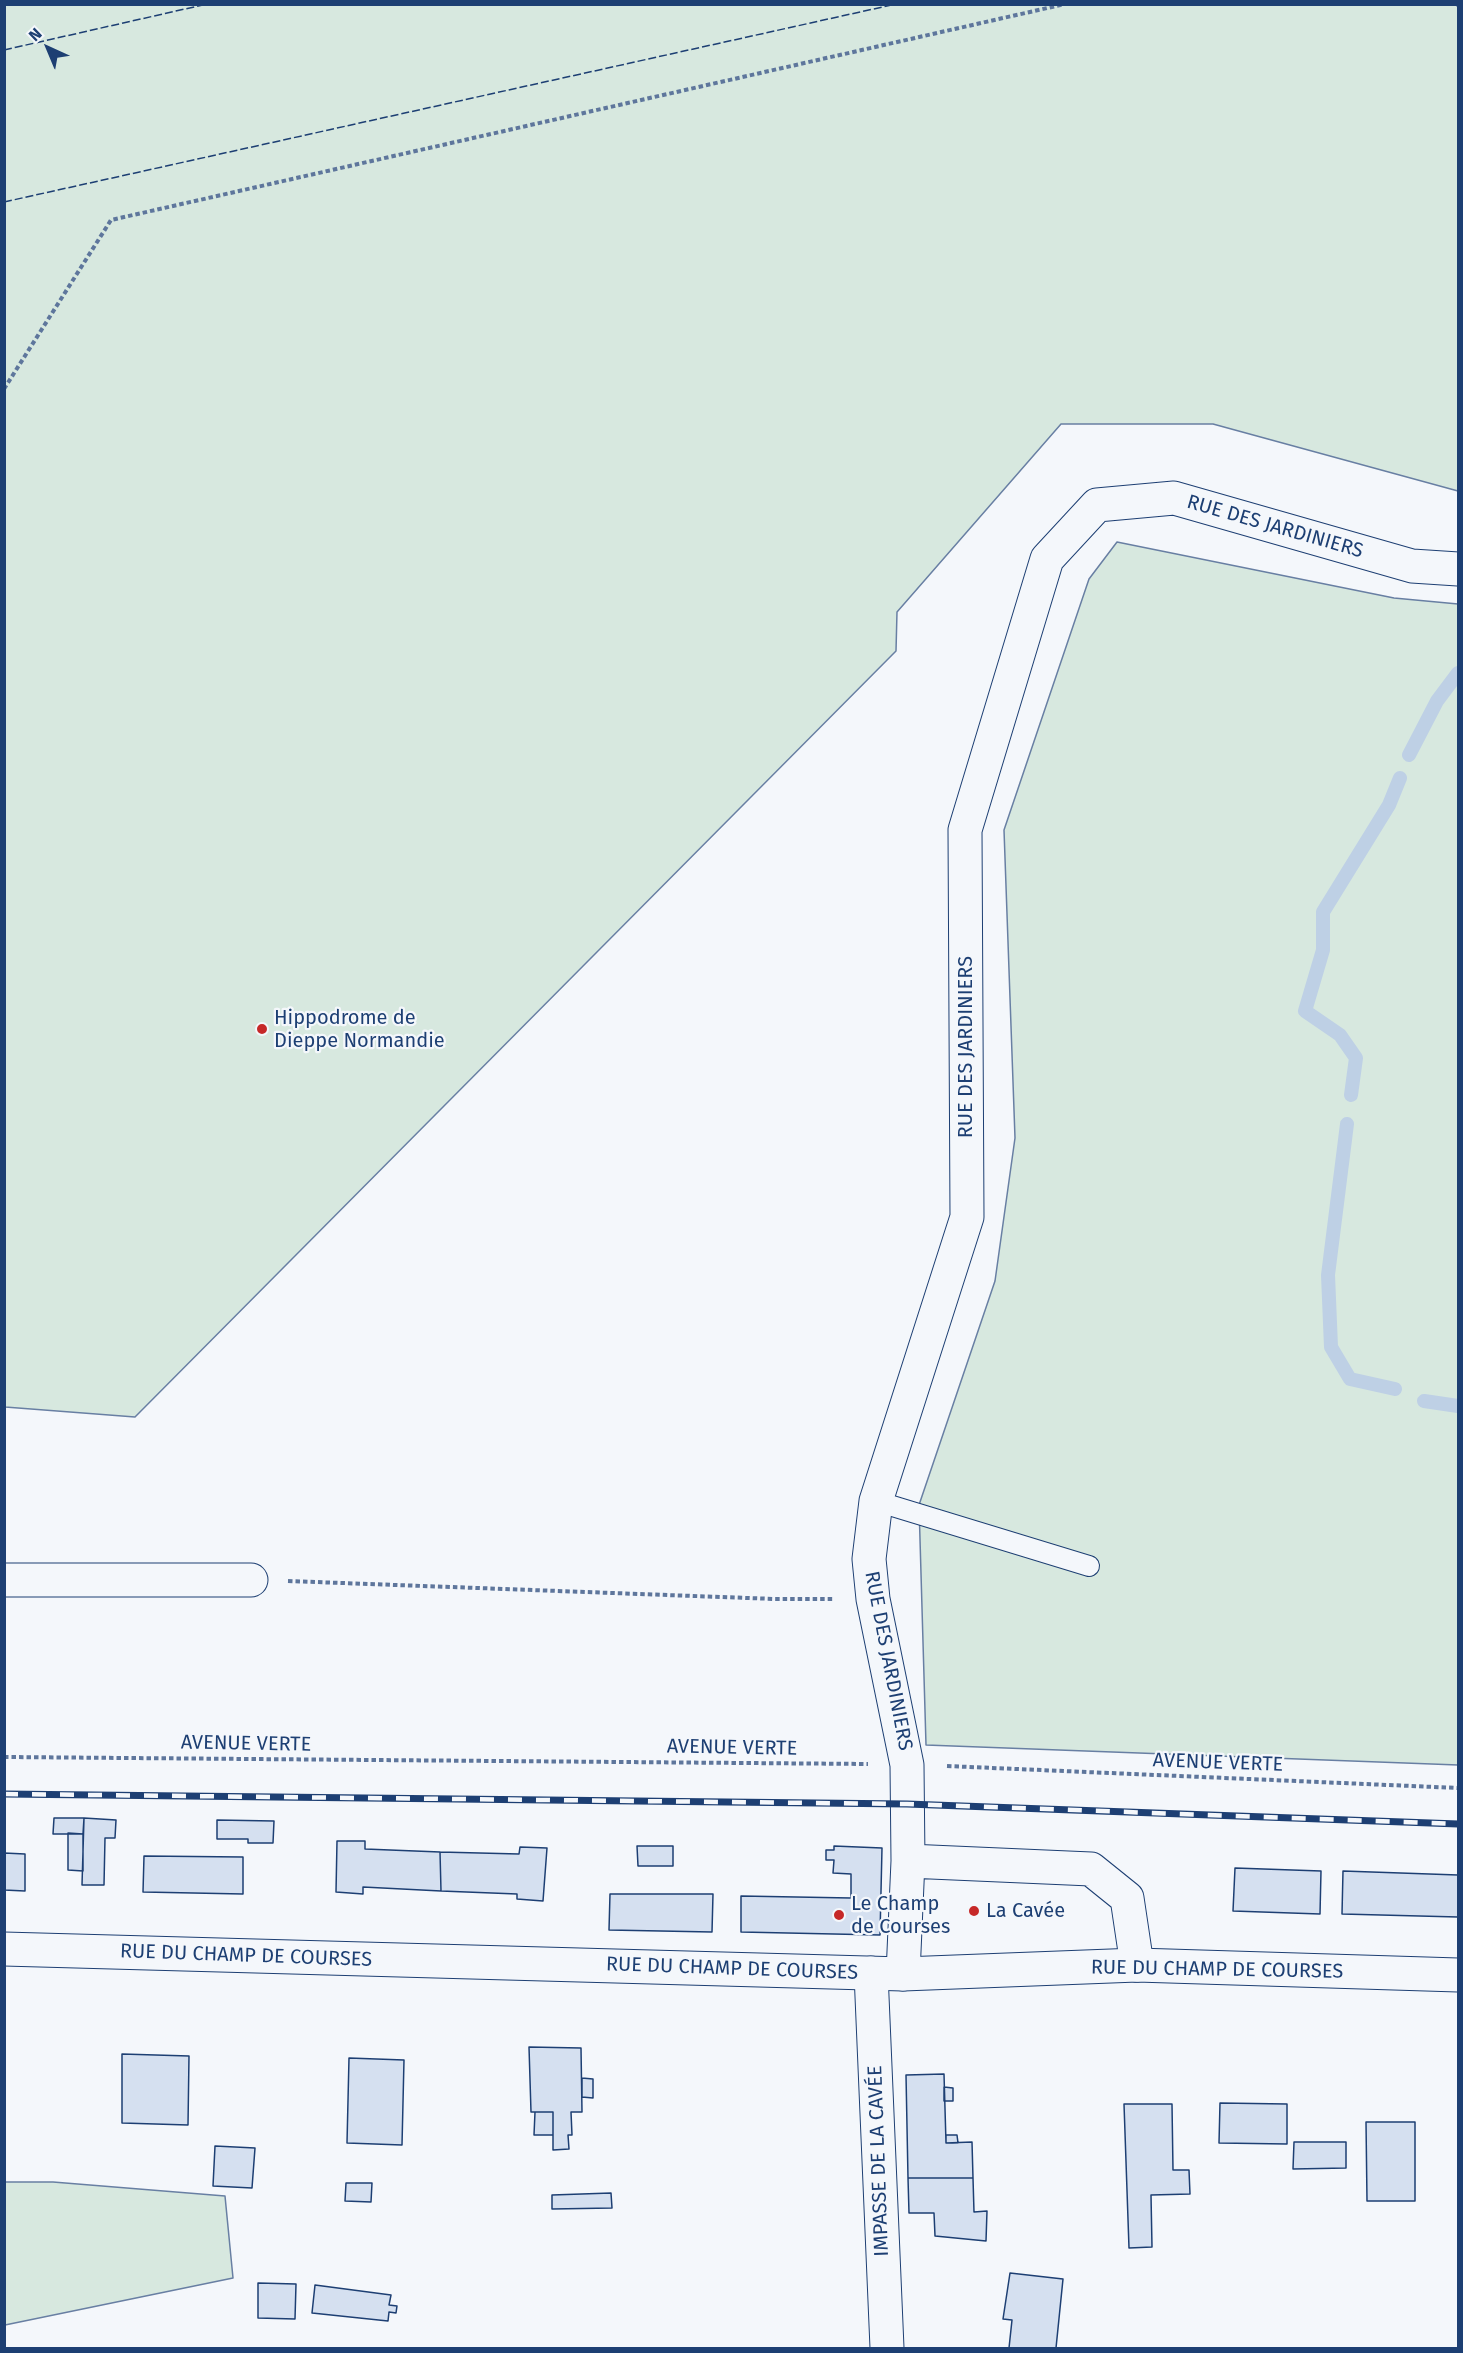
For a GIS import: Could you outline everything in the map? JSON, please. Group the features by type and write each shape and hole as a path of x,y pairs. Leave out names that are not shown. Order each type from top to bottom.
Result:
{"street":[{"name":"RUE DES JARDINIERS","path":"903,1974 908,1861 907,1765 873,1599 869,1558 876,1501 967,1217 965,830 1047,559 1097,505 1174,498 1412,566 1458,569"},
{"path":"4,1580 251,1580"},
{"path":"908,1861 1091,1869 1127,1898 1137,1965"},
{"name":"RUE DU CHAMP DE COURSES","path":"4,1949 903,1974 1137,1965 1458,1975"},
{"name":"IMPASSE DE LA CAVÉE","path":"871,1973 887,2349"}],"lane":[{"path":"876,1501 1089,1566"}],"path":[{"path":"4,389 111,220 1065,4"},
{"path":"251,1580 775,1599 873,1599"},
{"name":"AVENUE VERTE","path":"4,1757 907,1765 1458,1788"}],"shaded area":[{"name":"Hippodrome de Dieppe Normandie","path":"4,5 1456,5 1458,7 1458,491 1213,424 1061,424 897,612 896,651 135,1417 5,1407"},
{"path":"1117,542 1394,598 1458,604 1458,1765 926,1745 919,1505 995,1281 1015,1138 1004,830 1089,579"},
{"path":"5,2182 53,2182 225,2196 233,2278 5,2325"}],"building":[{"path":"54,1818 84,1818 83,1834 53,1834"},
{"path":"84,1818 116,1820 115,1838 105,1838 104,1885 82,1885"},
{"path":"217,1820 274,1821 273,1843 248,1843 248,1839 217,1839"},
{"path":"68,1833 83,1834 83,1871 68,1870"},
{"path":"337,1841 365,1841 365,1849 440,1852 441,1891 363,1887 363,1894 336,1892"},
{"path":"637,1846 673,1846 673,1866 638,1866"},
{"path":"834,1846 882,1848 880,1935 741,1932 741,1896 851,1898 851,1874 833,1873 834,1860 826,1860 826,1850 834,1850"},
{"path":"520,1847 547,1848 543,1901 517,1899 517,1894 441,1891 440,1852 519,1854"},
{"path":"4,1853 25,1854 25,1891 4,1890"},
{"path":"144,1856 243,1857 243,1894 143,1892"},
{"path":"1235,1868 1321,1871 1320,1914 1233,1911"},
{"path":"1343,1871 1458,1875 1458,1917 1342,1914"},
{"path":"610,1894 713,1894 712,1932 609,1930"},
{"path":"529,2047 581,2048 582,2112 571,2112 572,2135 568,2135 569,2149 553,2150 553,2112 531,2112"},
{"path":"122,2054 189,2056 188,2125 122,2123"},
{"path":"349,2058 404,2060 402,2145 347,2143"},
{"path":"944,2074 946,2143 972,2142 973,2178 908,2178 906,2075"},
{"path":"582,2078 593,2079 593,2098 582,2097"},
{"path":"944,2087 953,2088 953,2101 944,2101"},
{"path":"1220,2103 1287,2104 1287,2144 1219,2143"},
{"path":"1124,2104 1172,2104 1173,2170 1189,2170 1190,2194 1151,2195 1152,2247 1129,2248"},
{"path":"535,2112 553,2112 553,2135 534,2135"},
{"path":"1366,2122 1415,2122 1415,2201 1367,2201"},
{"path":"946,2135 957,2135 958,2143 946,2143"},
{"path":"1294,2142 1346,2142 1346,2168 1293,2169"},
{"path":"215,2146 255,2148 252,2188 213,2186"},
{"path":"908,2178 973,2178 974,2212 987,2211 986,2241 935,2236 934,2213 909,2213"},
{"path":"346,2183 372,2183 371,2202 345,2201"},
{"path":"611,2193 612,2208 552,2209 552,2195"},
{"path":"1010,2273 1063,2279 1056,2348 1009,2348 1012,2320 1003,2319"},
{"path":"258,2283 296,2284 295,2319 258,2318"},
{"path":"315,2285 391,2295 389,2305 397,2306 396,2313 389,2312 388,2321 312,2313"}],"waterway":[{"path":"1409,755 1437,701 1458,673"},
{"path":"1351,1095 1356,1058 1340,1035 1305,1011 1323,950 1323,912 1389,805 1400,778"},
{"path":"1347,1124 1328,1275 1331,1347 1350,1379 1395,1389"},
{"path":"1424,1401 1458,1406"}],"railway":[{"path":"4,1794 907,1804 1458,1824"}],"fence":[{"path":"4,50 207,4"},
{"path":"4,202 896,4"}],"place":[{"name":"Hippodrome de Dieppe Normandie","path":"262,1029"},
{"name":"La Cavée","path":"974,1911"},
{"name":"Le Champ de Courses","path":"839,1915"}]}
